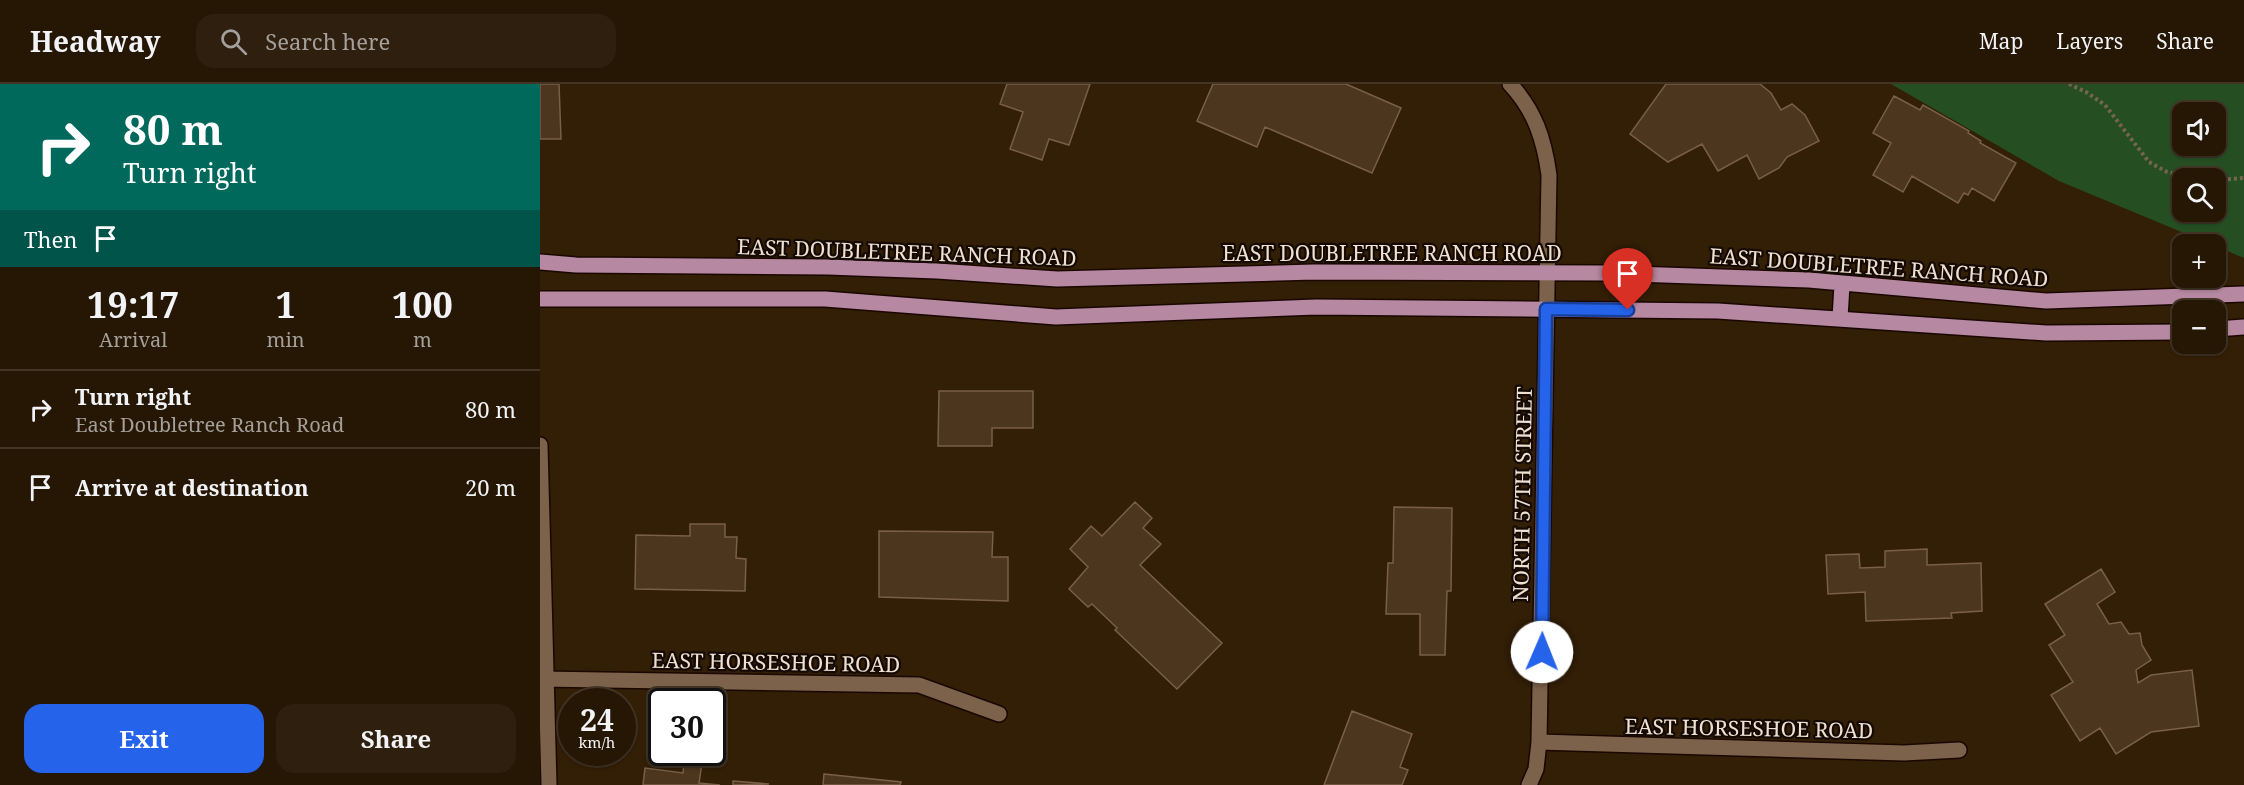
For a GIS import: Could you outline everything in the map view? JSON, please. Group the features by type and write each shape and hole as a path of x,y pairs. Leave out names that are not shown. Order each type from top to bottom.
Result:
{"main road":[{"name":"EAST DOUBLETREE RANCH ROAD","path":"540,262 576,266 937,271 1057,279 1314,272 1716,275 2046,301 2244,294"},
{"path":"1840,318 1842,285"},
{"path":"540,299 825,299 1056,317 1316,307 1718,311 2046,333 2172,332"},
{"path":"2226,328 2244,327"}],"street":[{"name":"NORTH 57TH STREET","path":"1510,84 1533,113 1545,143 1549,175 1539,742 1536,769 1529,785"},
{"path":"540,445 543,679 549,785"},
{"name":"EAST HORSESHOE ROAD","path":"543,679 919,685 999,714"},
{"name":"EAST HORSESHOE ROAD","path":"1539,742 1904,753 1959,750"}],"path":[{"path":"2069,84 2105,105 2149,162 2172,173"},
{"path":"2226,179 2244,178"}],"green space":[{"path":"1891,84 2244,84 2244,258 2226,251 2226,234 2186,234 2059,181"}],"building":[{"path":"540,84 559,84 561,139 540,139"},
{"path":"1007,84 1090,84 1069,145 1049,139 1042,160 1010,149 1023,112 1000,104"},
{"path":"1213,84 1346,84 1401,108 1372,173 1265,127 1257,147 1197,121"},
{"path":"1666,84 1760,84 1771,93 1781,110 1792,104 1805,115 1819,141 1787,157 1779,168 1759,179 1747,155 1718,171 1702,144 1668,162 1630,134"},
{"path":"1894,96 1920,110 1923,105 1969,131 1968,133 1981,141 1980,143 2016,163 1994,201 1972,188 1968,195 1964,193 1958,203 1912,176 1903,192 1873,175 1891,143 1873,133"},
{"path":"939,391 1033,391 1033,428 992,428 992,446 938,446"},
{"path":"1135,502 1152,518 1143,528 1161,544 1140,565 1222,643 1177,689 1115,630 1117,628 1092,604 1088,607 1069,589 1088,567 1070,549 1091,526 1102,536"},
{"path":"1394,507 1452,508 1451,591 1447,591 1445,655 1420,655 1420,614 1386,614 1388,563 1393,563"},
{"path":"690,524 725,524 725,537 737,537 736,558 746,559 745,591 635,589 636,535 690,536"},
{"path":"879,531 993,532 992,557 1008,557 1008,601 879,597"},
{"path":"1927,549 1927,565 1981,563 1982,611 1951,613 1952,618 1866,621 1865,592 1828,594 1826,555 1859,554 1860,568 1885,567 1885,551"},
{"path":"2101,569 2115,592 2097,604 2109,624 2121,622 2129,634 2140,633 2142,645 2151,660 2136,670 2138,683 2151,675 2192,670 2199,726 2151,732 2116,754 2100,728 2080,741 2051,695 2073,682 2049,645 2065,635 2045,604"},
{"path":"1352,711 1412,734 1400,767 1408,770 1402,785 1324,785"},
{"path":"684,766 702,766 699,783 720,785 643,785 645,768 683,773"},
{"path":"824,774 901,782 900,785 823,785"},
{"path":"733,781 769,784 733,785"}],"route":[{"path":"1542,652 1546,309 1628,310"}]}
